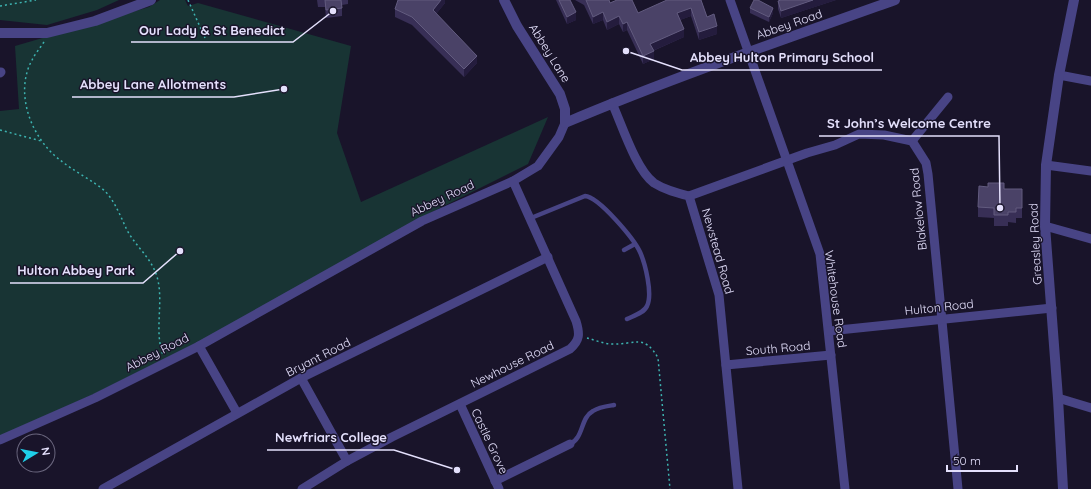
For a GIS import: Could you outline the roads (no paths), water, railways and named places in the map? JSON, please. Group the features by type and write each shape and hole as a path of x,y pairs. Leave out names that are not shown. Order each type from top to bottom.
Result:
{"street":[{"path":"0,32 47,33 95,21 151,0"},
{"name":"Abbey Lane","path":"504,0 517,26 560,94 565,109 566,123"},
{"name":"Whitehouse Road","path":"730,0 820,254 832,355 845,489"},
{"name":"Abbey Road","path":"0,440 95,398 199,346 422,221 514,181 538,166 559,137 566,123 612,103 748,52 895,0"},
{"name":"Greasley Road","path":"1063,489 1052,308 1045,226 1046,165 1059,75 1074,0"},
{"path":"1059,75 1091,81"},
{"path":"689,196 835,145 859,134 884,134 912,141 948,98"},
{"name":"Newstead Road","path":"612,103 641,169 654,182 668,190 689,196 719,295 738,489"},
{"name":"Blakelow Road","path":"912,141 926,163 958,489"},
{"path":"1046,165 1091,171"},
{"path":"514,181 548,257"},
{"path":"1045,226 1091,239"},
{"name":"Newhouse Road","path":"302,489 347,461 570,349 576,343 579,336 576,321 548,257"},
{"name":"Bryant Road","path":"104,489 301,378 548,257"},
{"name":"Hulton Road","path":"829,331 1052,308"},
{"path":"199,346 237,413"},
{"name":"South Road","path":"726,365 832,355"},
{"path":"301,378 347,461"},
{"path":"1058,398 1091,408"},
{"name":"Castle Grove","path":"460,404 497,485"},
{"path":"497,485 570,444"}],"lane":[{"path":"531,218 580,198 590,196 598,202 635,244 645,267 649,301 644,311 627,319"},
{"path":"624,250 635,244"},
{"path":"570,444 575,442 581,434 586,420 592,411 614,404"}],"place":[{"name":"Our Lady & St Benedict","path":"333,11"},
{"name":"Abbey Hulton Primary School","path":"626,51"},
{"name":"Abbey Lane Allotments","path":"284,89"},
{"name":"St John’s Welcome Centre","path":"1000,208"},
{"name":"Hulton Abbey Park","path":"180,251"},
{"name":"Newfriars College","path":"457,470"}]}
